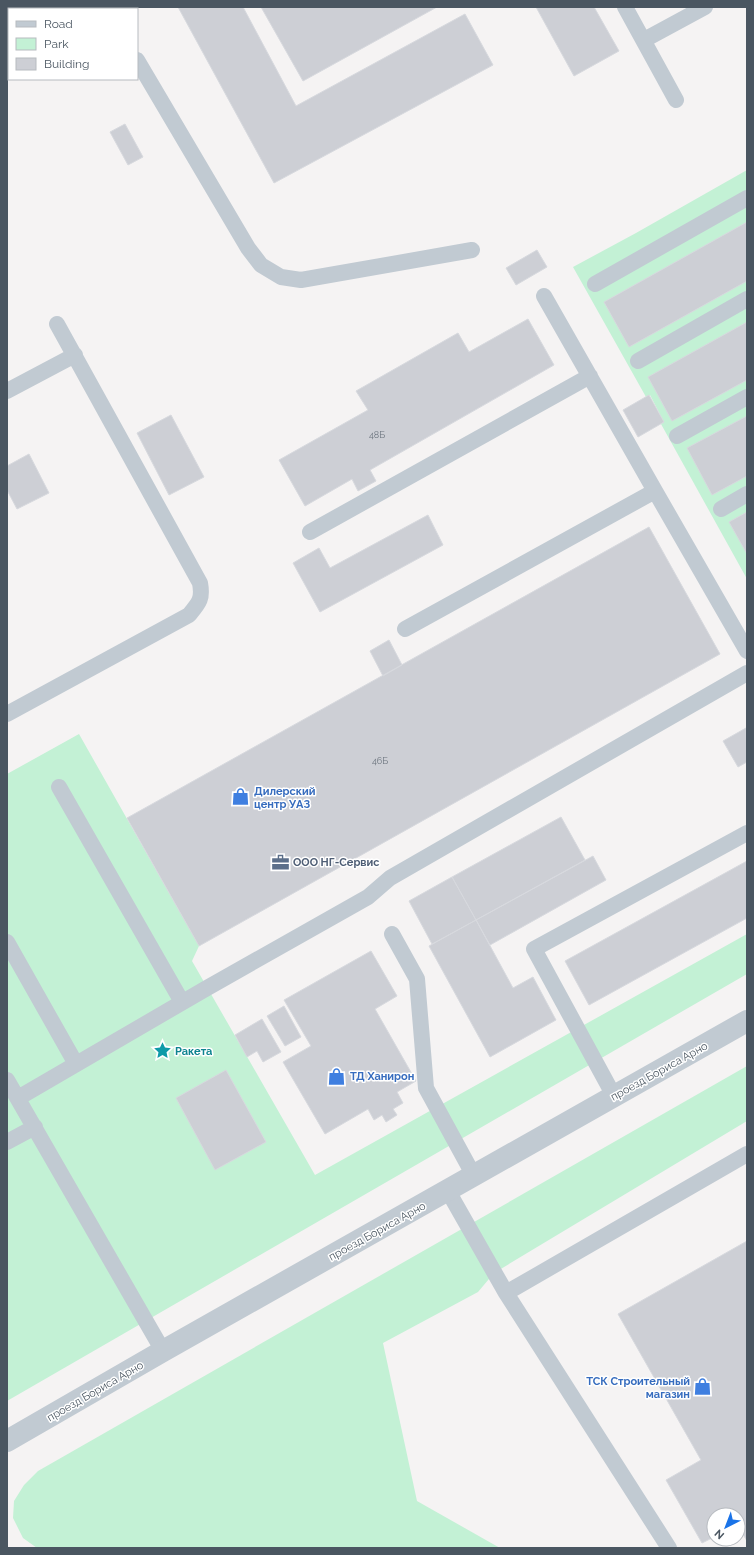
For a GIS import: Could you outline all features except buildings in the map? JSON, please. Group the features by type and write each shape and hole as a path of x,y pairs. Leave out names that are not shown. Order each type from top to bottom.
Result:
{"street":[{"name":"проезд Бориса Арно","path":"7,1442 163,1351 747,1021"}],"lane":[{"path":"625,7 676,100"},
{"path":"644,40 705,7"},
{"path":"138,62 248,248 261,265 280,277 301,280 472,250"},
{"path":"595,284 747,198"},
{"path":"544,296 747,651"},
{"path":"638,361 747,299"},
{"path":"7,714 189,615 198,604 202,594 200,583 57,324"},
{"path":"7,390 74,355"},
{"path":"310,532 590,376"},
{"path":"677,436 747,397"},
{"path":"405,629 655,491"},
{"path":"721,509 747,494"},
{"path":"18,1098 368,896 390,878 747,673"},
{"path":"59,787 182,1002"},
{"path":"614,1096 534,949 747,833"},
{"path":"392,934 417,979 426,1088 474,1176"},
{"path":"7,942 76,1064"},
{"path":"8,1082 163,1351"},
{"path":"7,1142 35,1127"},
{"path":"506,1294 747,1154"},
{"path":"448,1191 506,1294 669,1548"}],"green space":[{"path":"747,170 747,579 661,424 664,422 650,395 646,397 573,267"},
{"path":"79,734 199,946 192,961 315,1175 747,934 747,974 7,1401 7,774"},
{"path":"747,1066 747,1121 494,1273 478,1292 383,1343 417,1501 500,1548 37,1548 23,1538 13,1518 14,1501 24,1485 38,1471"}],"place":[{"name":"Дилерский центр УАЗ","path":"241,797"},
{"name":"ООО НГ-Сервис","path":"280,862"},
{"name":"Ракета","path":"162,1051"},
{"name":"ТД Ханирон","path":"337,1076"},
{"name":"ТСК Строительный магазин","path":"703,1387"}]}
